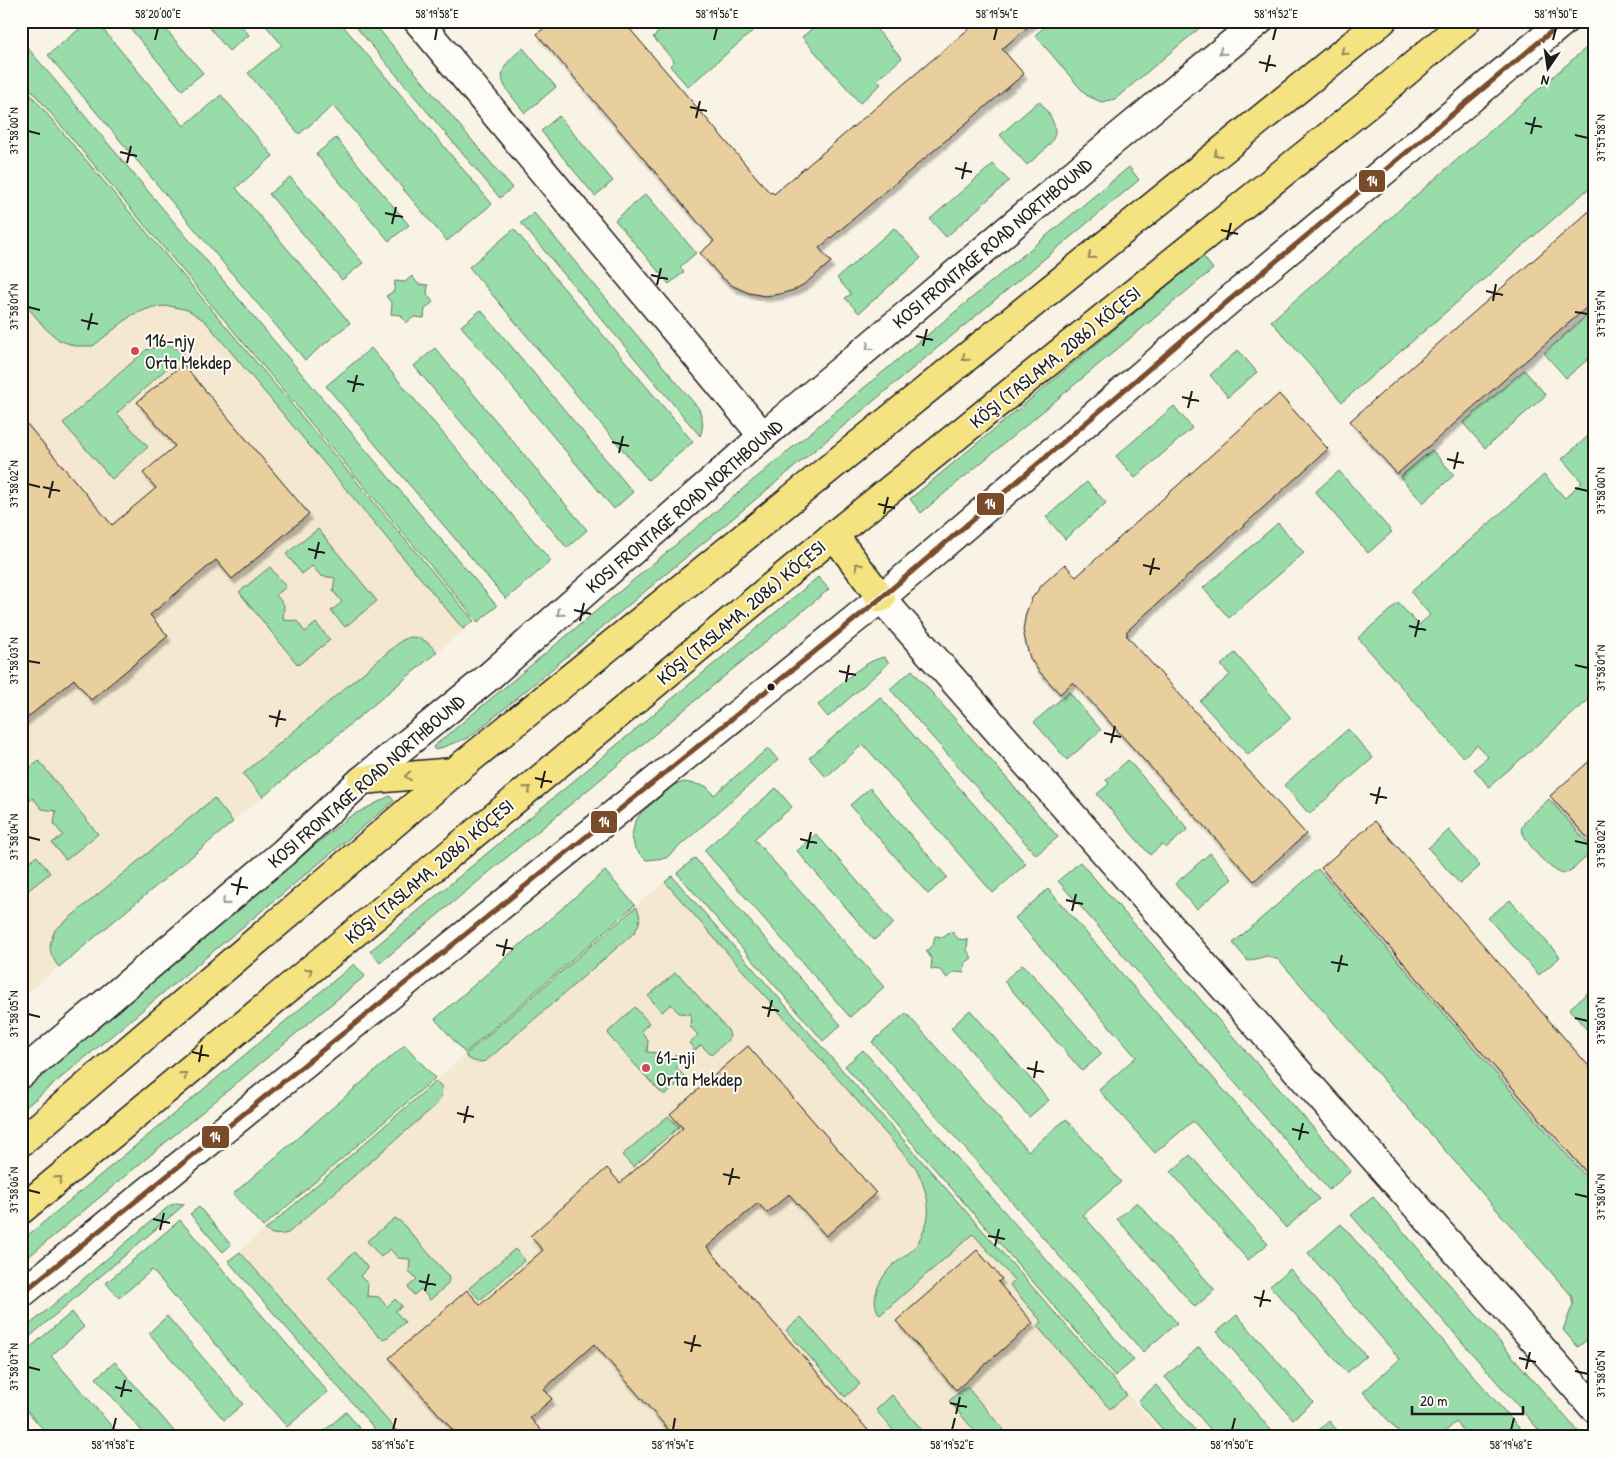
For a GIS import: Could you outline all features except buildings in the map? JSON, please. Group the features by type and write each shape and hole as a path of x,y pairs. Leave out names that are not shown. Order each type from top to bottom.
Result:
{"main road":[{"path":"21,1142 454,772 1382,21"},
{"name":"KÖŞI (TASLAMA, 2086) KÖÇESI","path":"21,1210 834,535 1368,105 1466,21"},
{"path":"834,535 881,598"},
{"path":"362,780 454,772"}],"street":[{"path":"418,21 763,436"},
{"name":"KOSI FRONTAGE ROAD NORTHBOUND","path":"21,1074 283,853 362,780 484,680 763,436 1107,146 1259,21"},
{"path":"21,1294 881,598 1227,302 1564,21"},
{"path":"881,598 1594,1408"}],"shaded area":[{"name":"116-njy Orta Mekdep","path":"21,82 474,621 24,996 21,992"},
{"name":"61-nji Orta Mekdep","path":"672,875 1165,1437 382,1437 228,1261"}],"green space":[{"path":"89,21 96,21 184,126 221,95 273,156 236,188 350,323 305,360 48,55"},
{"path":"124,21 159,21 203,73 182,90"},
{"path":"204,21 238,21 249,35 229,51"},
{"path":"262,21 339,21 492,204 447,241 333,106 299,134 248,73 282,45"},
{"path":"351,21 372,21 512,188 500,198"},
{"path":"671,21 746,21 754,30 688,87 670,66 674,61 653,37"},
{"path":"821,21 869,21 902,58 877,80 881,84 860,103 802,37"},
{"path":"1052,21 1208,21 1115,99 1101,102 1086,95 1035,35"},
{"path":"21,40 497,606 478,622 21,78"},
{"path":"1594,41 1594,184 1342,402 1271,321"},
{"path":"523,48 556,87 525,113 505,87 503,80 506,65"},
{"path":"21,83 474,621 463,629 205,321 188,310 170,306 153,307 132,315 93,346 75,346 59,340 45,328 21,299"},
{"path":"1039,101 1053,122 1054,136 1045,150 1027,165 1000,135"},
{"path":"559,116 613,181 595,196 541,131"},
{"path":"336,138 409,225 389,241 316,154"},
{"path":"993,164 1009,181 946,237 930,219"},
{"path":"1129,167 1139,180 475,733 465,739 435,750 433,747"},
{"path":"290,177 363,263 342,280 269,194"},
{"path":"646,194 696,253 680,267 684,272 669,284 615,220"},
{"path":"534,213 699,409 702,423 700,436 521,223"},
{"path":"894,228 921,258 859,313 845,298 851,294 837,278"},
{"path":"514,229 693,442 648,480 469,267"},
{"path":"1203,256 1213,269 921,513 910,499"},
{"path":"412,276 418,284 428,285 427,294 433,302 425,309 424,318 414,317 406,323 401,315 391,314 392,304 386,296 394,291 395,281 405,282"},
{"path":"1594,309 1594,354 1566,378 1544,353"},
{"path":"481,310 633,492 614,509 461,326"},
{"path":"159,346 172,346 184,353 117,413 148,447 112,479 63,423 146,350"},
{"path":"371,348 551,561 506,599 326,386"},
{"path":"435,348 587,530 567,548 414,366"},
{"path":"1238,350 1257,372 1228,397 1210,375"},
{"path":"1524,370 1546,395 1485,448 1463,423"},
{"path":"1174,406 1192,428 1135,478 1116,456"},
{"path":"1594,431 1594,695 1489,787 1474,769 1488,757 1477,745 1463,757 1358,638 1398,603 1419,625 1430,615 1411,592 1544,475 1565,498 1582,482 1562,459"},
{"path":"1432,450 1454,475 1423,503 1400,477"},
{"path":"1339,471 1392,532 1368,553 1315,492"},
{"path":"1087,482 1106,503 1065,539 1046,517"},
{"path":"1278,523 1304,553 1229,618 1203,588"},
{"path":"318,529 377,601 345,627 331,611 342,602 333,591 335,578 321,576 312,566 302,574 286,554"},
{"path":"270,567 286,587 276,595 284,605 283,620 297,621 305,632 316,623 330,640 298,665 239,592"},
{"path":"818,577 829,589 380,963 370,951"},
{"path":"409,637 425,641 437,652 263,797 243,774 401,641"},
{"path":"1235,653 1291,718 1248,755 1200,701 1230,675 1221,665"},
{"path":"884,657 889,663 828,717 818,705 857,670 866,664"},
{"path":"912,670 1058,837 1036,855 890,689"},
{"path":"1069,692 1101,730 1067,760 1034,722"},
{"path":"880,697 1026,864 993,893 863,744 826,777 809,758"},
{"path":"1348,729 1373,758 1309,814 1284,785"},
{"path":"768,748 778,760 666,858 646,860 635,849 632,836 635,822 641,813 674,785 684,782 706,786 714,795"},
{"path":"1128,760 1188,829 1166,848 1162,844 1150,855 1097,794 1109,784 1106,780"},
{"path":"39,761 98,834 66,860 52,843 63,835 54,824 56,811 42,809 33,798 22,807 21,805 21,775"},
{"path":"776,788 792,807 754,839 884,987 850,1017 704,850"},
{"path":"870,788 947,877 928,894 850,805"},
{"path":"390,796 394,801 21,1111 21,1090 349,817"},
{"path":"214,798 233,822 59,967 50,949 55,930"},
{"path":"1549,799 1594,850 1572,870 1562,874 1549,866 1538,855 1521,829 1526,820"},
{"path":"1449,830 1480,866 1460,884 1428,848"},
{"path":"816,834 894,923 874,940 797,851"},
{"path":"1210,853 1232,879 1197,909 1175,884"},
{"path":"37,856 50,873 21,896 21,858 26,864"},
{"path":"695,858 841,1025 823,1041 677,873"},
{"path":"1080,862 1351,1171 1329,1190 1058,881"},
{"path":"1318,869 1594,1186 1594,1334 1578,1347 1563,1330 1573,1304 1571,1295 1279,960 1267,956 1248,961 1233,943"},
{"path":"605,871 635,905 465,1053 435,1019"},
{"path":"672,876 1127,1395 1110,1409 1037,1326 1042,1322 1010,1285 1014,1280 973,1234 880,1315 875,1304 879,1285 889,1269 916,1246 927,1220 927,1198 916,1168 665,882"},
{"path":"1048,889 1319,1199 1286,1228 1193,1121 1155,1153 1099,1090 1136,1057 1015,918"},
{"path":"1510,900 1560,957 1539,975 1488,918"},
{"path":"636,907 640,920 634,933 486,1061 475,1061 465,1055"},
{"path":"952,931 958,939 968,940 967,950 972,958 965,963 964,973 954,972 947,978 940,970 931,969 932,959 926,951 933,945 935,936 944,937"},
{"path":"354,964 365,976 21,1263 21,1241"},
{"path":"1023,964 1102,1054 1082,1071 1004,981"},
{"path":"675,973 681,977 728,1030 730,1036 727,1041 711,1055 701,1045 695,1050 689,1043 698,1035 690,1026 691,1014 679,1013 671,1004 662,1012 648,996"},
{"path":"1590,991 1594,996 1594,1038 1569,1009"},
{"path":"635,1007 649,1023 641,1031 648,1040 647,1052 659,1053 667,1062 676,1054 682,1061 676,1067 685,1077 668,1093 664,1094 659,1091 610,1037 608,1032"},
{"path":"970,1010 1049,1100 1029,1117 951,1028"},
{"path":"906,1013 1028,1151 1066,1119 1121,1182 1083,1215 1177,1323 1143,1352 872,1042"},
{"path":"405,1045 435,1078 263,1227 233,1194"},
{"path":"863,1050 1134,1360 1115,1376 845,1066"},
{"path":"436,1081 442,1087 441,1097 436,1105 288,1233 276,1234 265,1230"},
{"path":"668,1116 679,1127 633,1167 622,1155"},
{"path":"1190,1155 1268,1244 1248,1260 1171,1172"},
{"path":"1373,1197 1583,1437 1545,1437 1351,1215"},
{"path":"1137,1202 1215,1290 1195,1307 1117,1219"},
{"path":"176,1203 185,1204 21,1344 21,1332 169,1206"},
{"path":"199,1207 231,1245 223,1252 190,1214"},
{"path":"395,1218 400,1221 448,1275 449,1281 446,1286 430,1300 421,1289 414,1295 408,1287 417,1279 409,1271 410,1259 398,1258 390,1249 381,1257 367,1241"},
{"path":"180,1220 328,1392 287,1427 152,1270 119,1298 106,1283"},
{"path":"1341,1224 1527,1437 1469,1437 1456,1422 1439,1437 1403,1437 1363,1392 1400,1359 1308,1253"},
{"path":"515,1249 525,1260 480,1300 469,1288"},
{"path":"240,1252 402,1437 382,1437 228,1261"},
{"path":"354,1252 368,1268 360,1276 368,1284 367,1296 379,1297 387,1307 395,1299 402,1306 395,1311 405,1322 383,1339 378,1336 328,1277"},
{"path":"1290,1269 1366,1356 1347,1373 1270,1286"},
{"path":"72,1312 84,1327 51,1356 121,1437 50,1437 21,1404 21,1355"},
{"path":"1237,1315 1313,1402 1293,1419 1217,1332"},
{"path":"167,1316 243,1404 224,1420 149,1333"},
{"path":"801,1317 860,1384 845,1397 786,1330"},
{"path":"1199,1347 1277,1437 1217,1437 1165,1377"},
{"path":"115,1362 179,1437 147,1437 96,1378"},
{"path":"1156,1385 1201,1437 1169,1437 1138,1401"},
{"path":"966,1386 1004,1430 1007,1437 980,1437 949,1401"},
{"path":"892,1395 928,1437 899,1437 876,1410"},
{"path":"346,1412 367,1437 317,1437"},
{"path":"1329,1421 1343,1437 1311,1437"}],"transit line":[{"name":"14","path":"21,1294 881,598 1227,302 1564,21"}],"place":[{"name":"116-njy Orta Mekdep","path":"135,351"},
{"name":"61-nji Orta Mekdep","path":"646,1068"}]}
